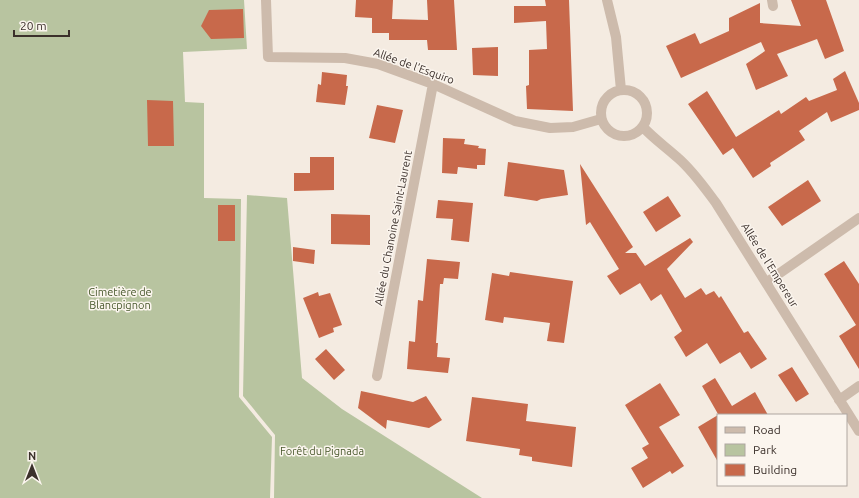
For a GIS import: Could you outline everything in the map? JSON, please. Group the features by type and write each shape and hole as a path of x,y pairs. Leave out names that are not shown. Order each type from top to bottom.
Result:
{"street":[{"name":"Allée de l'Esquiro","path":"266,0 268,57 345,58 378,64 433,84 515,121 550,128 573,127 601,119"},
{"path":"607,0 616,37 621,90"},
{"name":"Allée du Chanoine Saint-Laurent","path":"377,376 433,84"},
{"path":"621,90 632,91 641,97 646,106 647,117 643,127 635,134 625,137 614,135 606,128 601,119 601,109 605,100 612,94 621,90"},
{"name":"Allée de l'Empereur","path":"643,127 655,140 694,172 767,282 859,431"},
{"path":"767,282 859,218"},
{"path":"839,400 859,386"}],"green space":[{"name":"Cimetière de Blancpignon","path":"0,0 244,0 247,49 183,52 185,102 204,103 204,198 241,199 239,397 272,437 270,498 0,498"},
{"name":"Forêt du Pignada","path":"247,195 287,198 302,378 342,409 482,498 274,498 275,435 243,396"}],"building":[{"path":"356,0 393,0 392,19 428,20 427,0 454,0 457,50 428,50 427,40 389,40 389,33 372,33 372,18 355,17"},
{"path":"545,0 569,0 573,111 527,109 526,86 529,85 529,50 547,49 546,21 514,23 514,6 546,6"},
{"path":"791,0 826,0 844,51 825,59 817,39 777,54 788,76 756,90 746,64 765,51 761,42 681,78 666,46 695,33 700,44 729,31 729,18 760,3 760,23 801,26"},
{"path":"243,9 244,38 211,39 201,26 209,10"},
{"path":"498,47 498,76 473,75 472,48"},
{"path":"845,71 859,103 859,110 831,122 827,112 799,131 805,140 770,163 771,166 753,178 733,148 723,155 688,104 707,91 736,137 779,110 781,114 806,97 809,101 837,90 833,79"},
{"path":"322,72 347,75 346,86 348,86 345,105 316,102 318,84 321,85"},
{"path":"147,100 173,101 174,146 148,146"},
{"path":"377,105 403,110 395,143 369,138"},
{"path":"443,138 465,139 464,144 479,146 478,148 486,149 485,165 477,165 477,169 458,167 457,174 442,173"},
{"path":"310,157 334,157 334,190 294,191 294,173 310,173"},
{"path":"508,162 564,170 568,195 541,199 537,201 504,196"},
{"path":"580,164 633,247 625,253 636,253 645,266 690,238 693,242 667,269 685,298 701,288 706,295 714,291 719,298 721,296 744,333 748,331 767,359 751,369 740,352 720,364 707,343 686,357 674,337 682,331 661,294 651,301 640,283 620,295 607,276 619,269 590,222 586,225"},
{"path":"808,180 821,201 782,226 768,207"},
{"path":"668,196 681,216 656,232 643,212"},
{"path":"438,200 473,203 469,242 451,240 453,219 436,218"},
{"path":"218,205 235,205 235,241 218,241"},
{"path":"331,214 370,215 370,245 331,244"},
{"path":"293,247 315,250 314,264 293,261"},
{"path":"427,259 460,262 458,279 444,278 443,284 440,284 436,343 438,343 437,357 450,358 448,373 407,369 409,341 415,342 418,300 423,301"},
{"path":"844,261 859,284 859,369 839,336 856,325 824,274"},
{"path":"510,272 573,281 564,343 547,341 550,323 504,317 503,323 485,320 492,273 509,276"},
{"path":"318,292 319,296 330,293 342,325 333,328 334,332 319,338 303,298"},
{"path":"326,349 345,370 334,380 315,359"},
{"path":"792,367 809,394 796,402 778,375"},
{"path":"715,378 732,406 755,392 767,414 718,414 702,386"},
{"path":"660,383 680,415 659,427 684,466 672,474 670,471 643,488 631,468 648,458 642,448 649,444 625,405"},
{"path":"361,391 413,402 426,396 442,420 429,428 387,420 386,429 358,408"},
{"path":"472,397 528,404 526,421 576,427 572,467 532,461 532,457 519,455 520,449 466,441"},
{"path":"717,416 717,460 698,427"}]}
